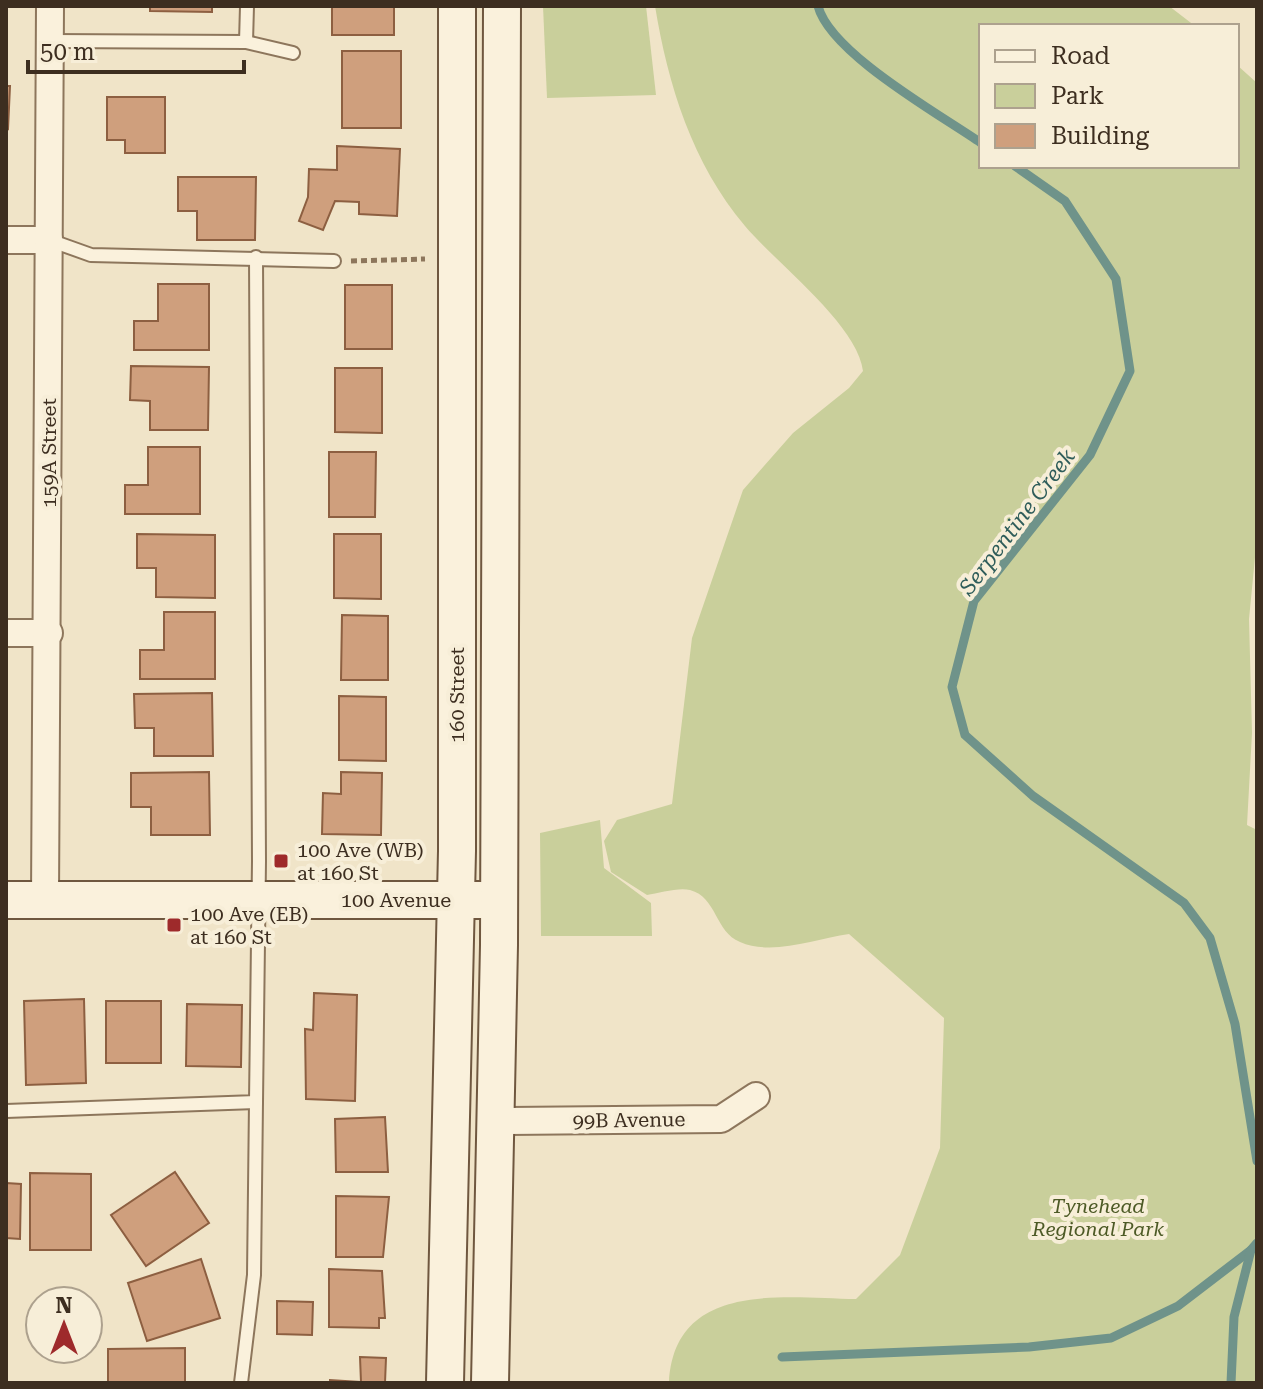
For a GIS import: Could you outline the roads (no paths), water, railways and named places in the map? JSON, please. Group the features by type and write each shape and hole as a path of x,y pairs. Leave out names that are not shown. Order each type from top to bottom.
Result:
{"main road":[{"name":"160 Street","path":"445,1383 456,900 457,6"},
{"path":"490,1383 499,901 502,6"},
{"name":"100 Avenue","path":"6,900 499,901"}],"street":[{"name":"159A Street","path":"45,899 49,633 50,6"},
{"path":"6,240 49,240"},
{"path":"6,633 49,633"},
{"name":"99B Avenue","path":"496,1121 721,1119 756,1096"}],"lane":[{"path":"246,42 247,6"},
{"path":"50,41 246,42 293,53"},
{"path":"49,240 91,255 334,261"},
{"path":"241,1383 254,1275 259,900 256,257"},
{"path":"6,1111 256,1102"}],"waterway":[{"name":"Serpentine Creek","path":"818,6 827,24 864,62 979,142"},
{"name":"Serpentine Creek","path":"1018,168 1065,201 1116,279 1130,371 1090,455 974,601 952,687 965,735 1033,796 1184,903 1210,938 1235,1024 1257,1161"},
{"path":"1231,1383 1234,1317 1251,1250 1257,1243"},
{"path":"782,1357 1029,1347 1111,1338 1178,1306 1251,1250"}],"place":[{"name":"100 Ave (WB) at 160 St","path":"281,861"},
{"name":"100 Ave (EB) at 160 St","path":"174,925"}],"park label":[{"name":"Tynehead Regional Park","path":"1098,1218"}]}
